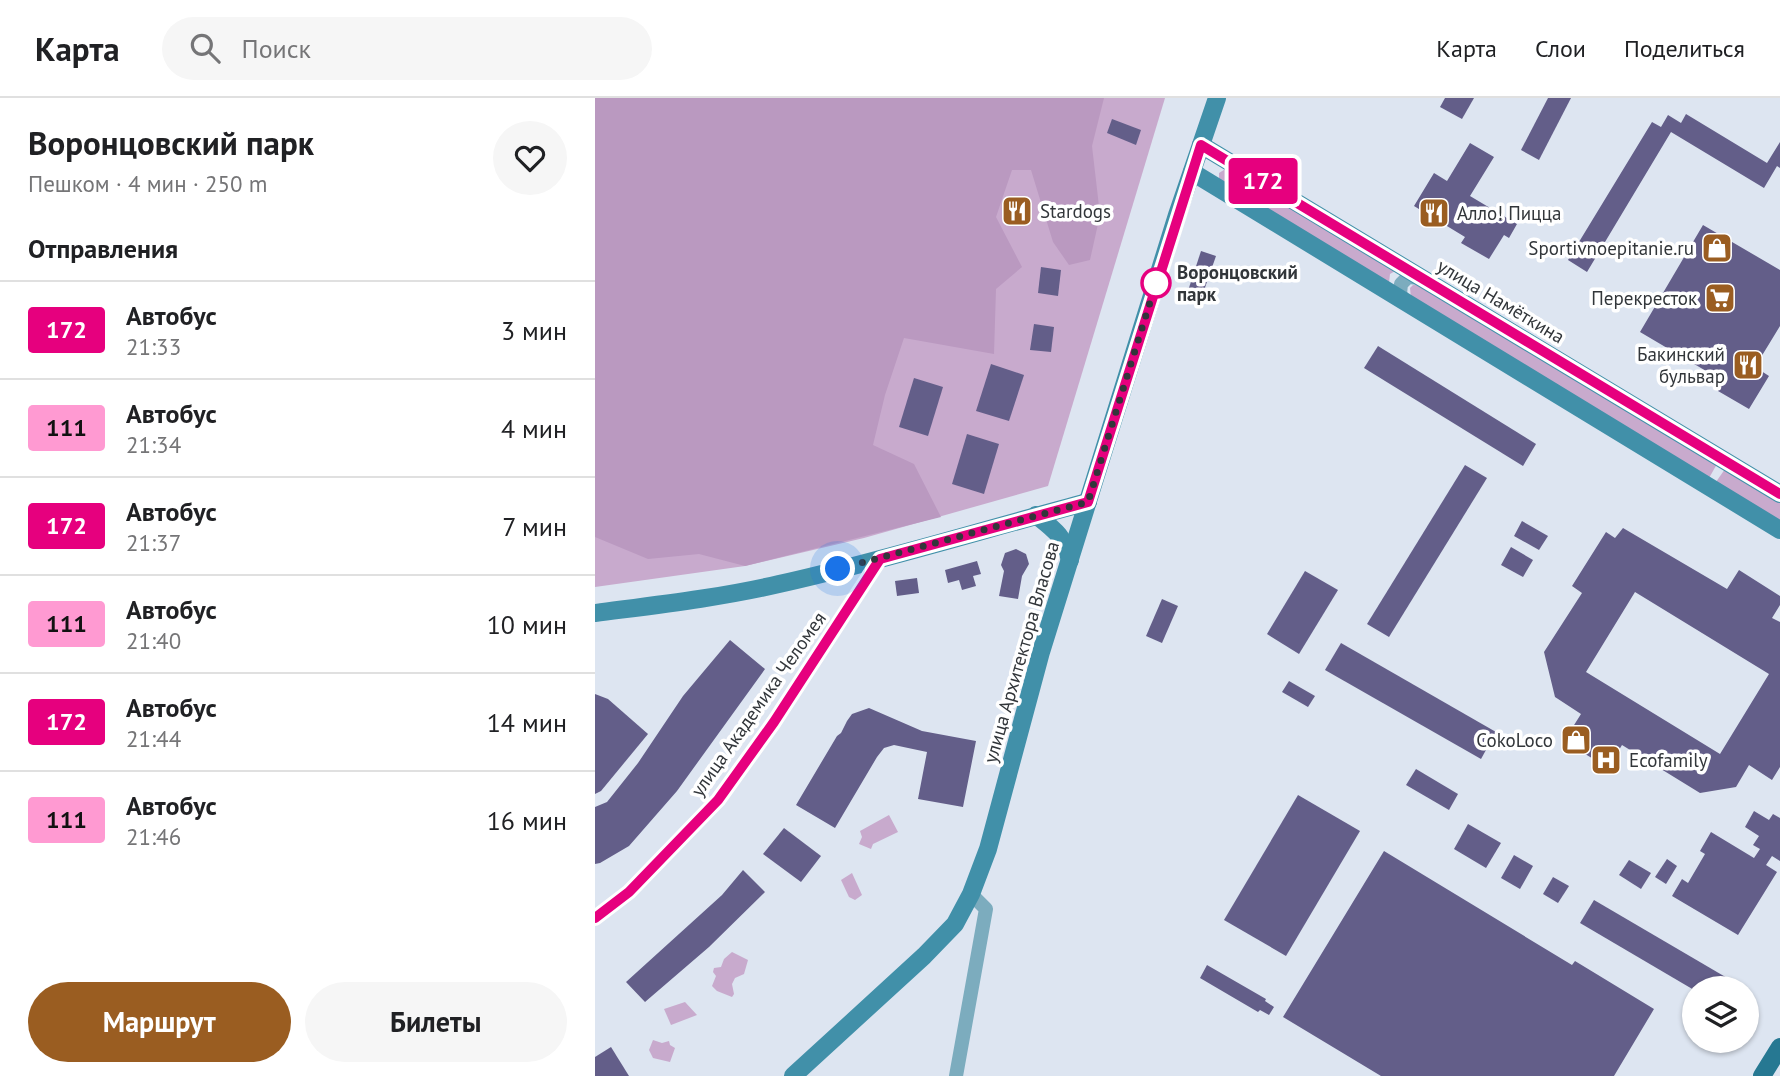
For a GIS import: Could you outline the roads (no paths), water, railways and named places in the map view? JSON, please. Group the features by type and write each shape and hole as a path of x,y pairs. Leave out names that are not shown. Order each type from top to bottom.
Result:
{"main road":[{"path":"1762,1076 1780,1047"}],"street":[{"name":"улица Архитектора Власова","path":"793,1076 924,956 955,924 971,894 988,849 1031,686 1217,98"},
{"name":"улица Намёткина","path":"1201,145 1780,494"},
{"path":"1192,172 1780,530"},
{"path":"1406,303 1400,294 1401,284 1413,276 1422,278"},
{"path":"595,613 738,593 880,559 1088,502"},
{"path":"1036,515 1057,532 1066,544 1070,560"},
{"name":"улица Академика Челомея","path":"595,918 629,892 718,800 774,722 880,559"},
{"path":"956,1076 986,909 971,894"}],"place":[{"name":"Stardogs","path":"1017,211"},
{"name":"Алло! Пицца","path":"1434,213"},
{"name":"Sportivnoepitanie.ru","path":"1717,248"},
{"name":"Воронцовский парк","path":"1156,283"},
{"name":"Перекресток","path":"1720,298"},
{"name":"Бакинский бульвар","path":"1748,365"},
{"name":"CokoLoco","path":"1576,740"},
{"name":"Ecofamily","path":"1606,760"}]}
